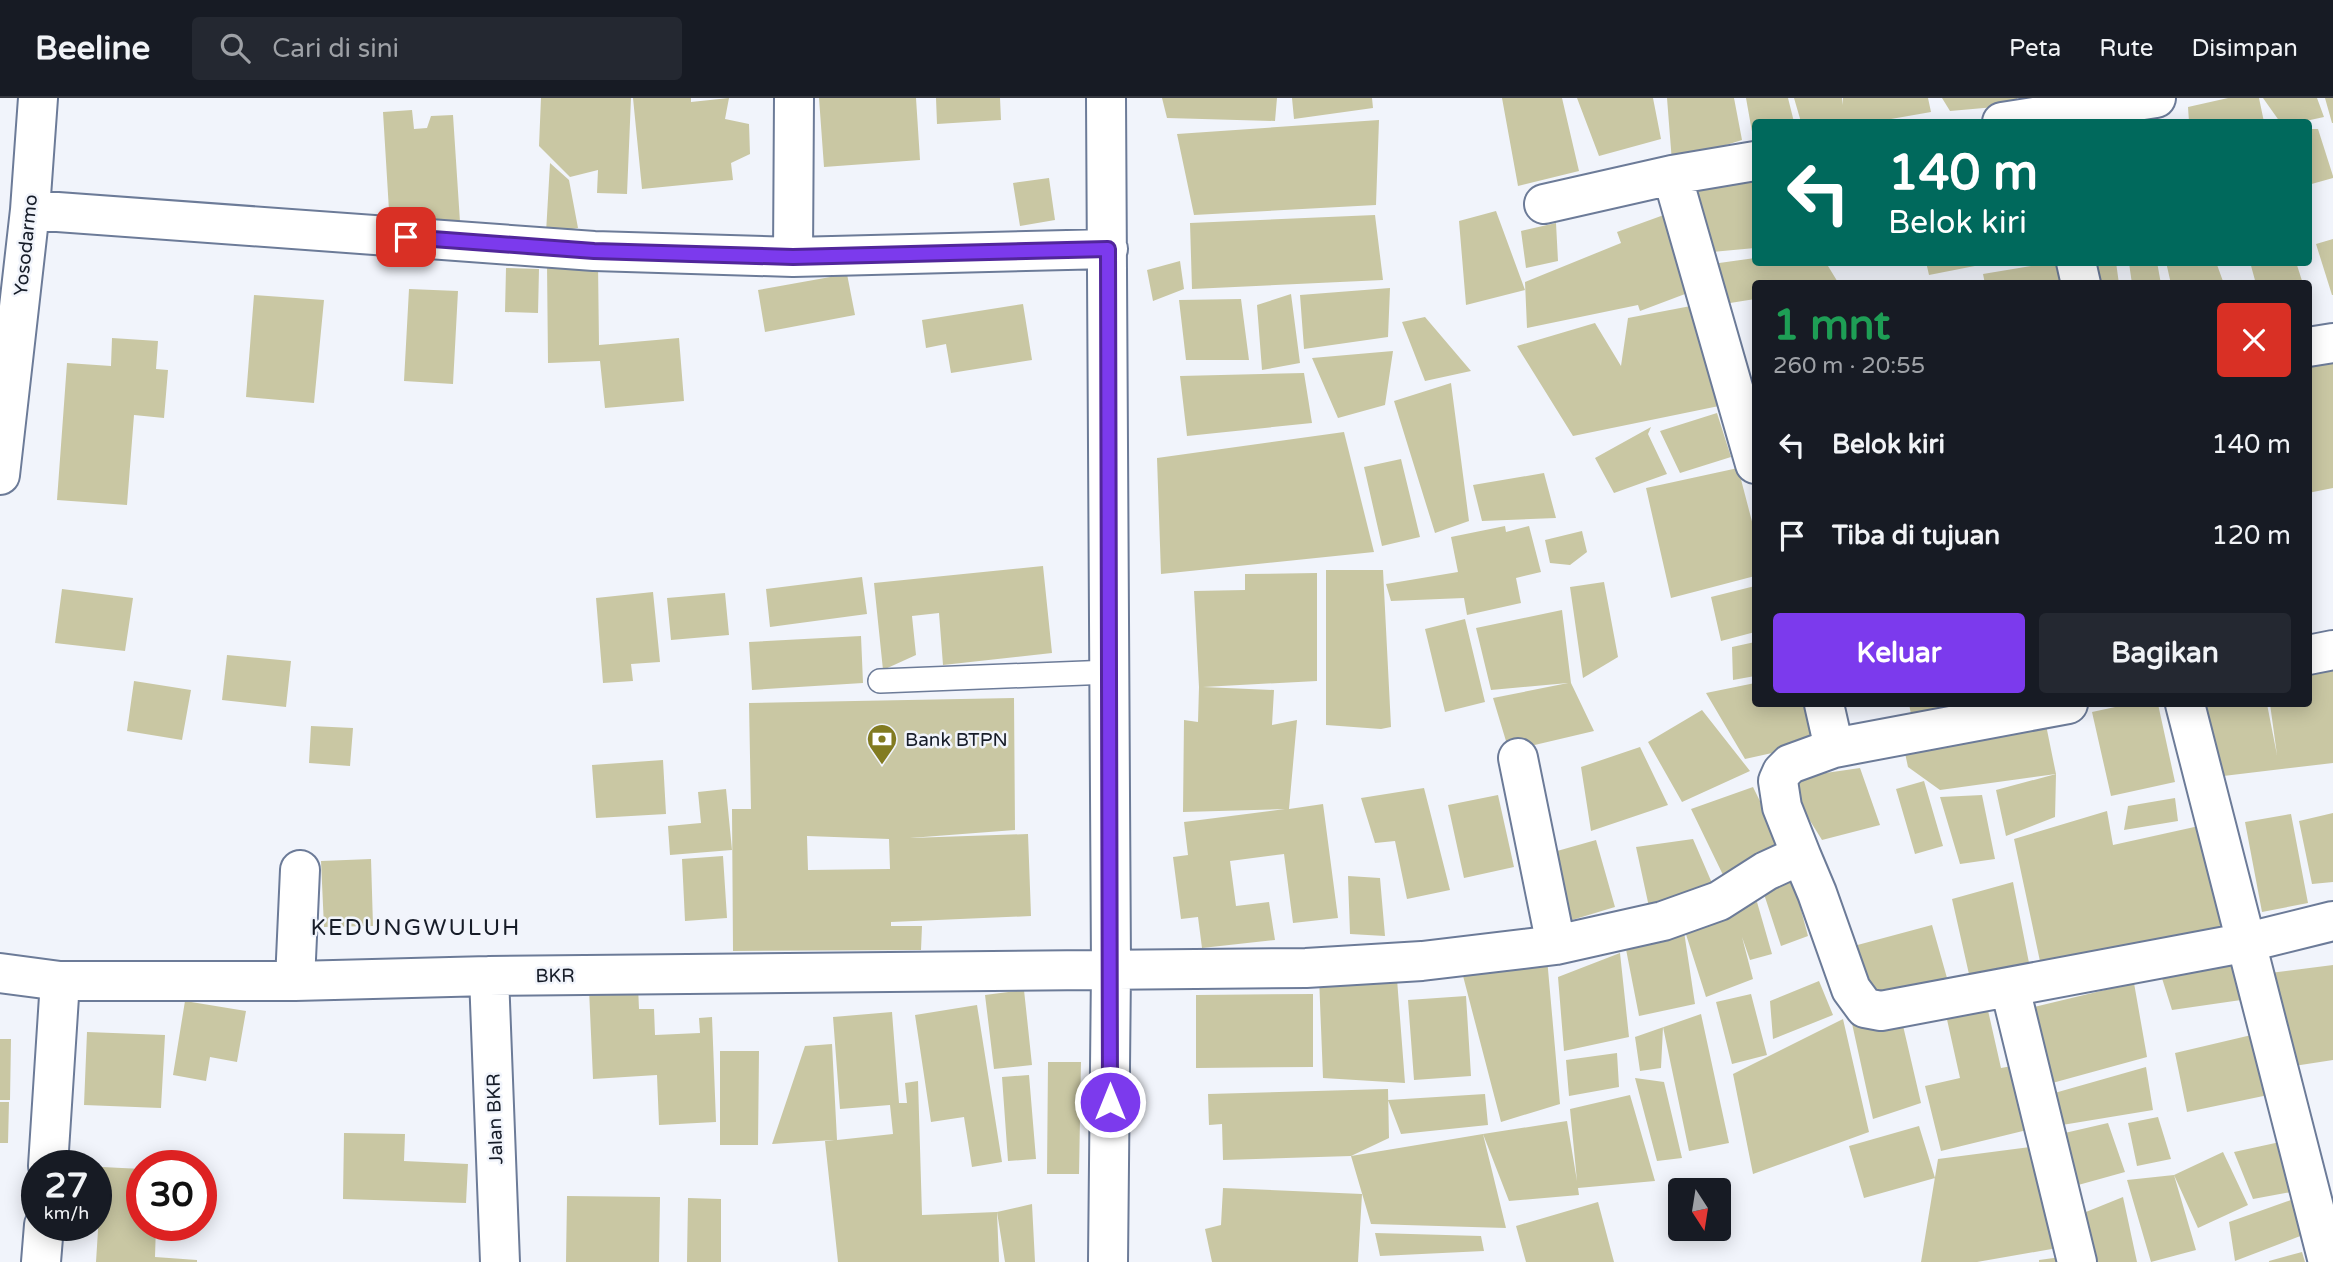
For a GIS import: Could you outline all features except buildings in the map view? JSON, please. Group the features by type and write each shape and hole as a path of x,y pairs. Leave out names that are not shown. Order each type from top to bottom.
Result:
{"street":[{"name":"Yosodarmo","path":"0,475 30,211 16,150 38,98"},
{"path":"793,257 794,98"},
{"path":"1106,98 1111,969 1108,1262"},
{"path":"2028,115 2156,98"},
{"path":"1544,204 1672,175 1752,162"},
{"path":"1672,175 1752,454"},
{"path":"30,211 594,251 793,257 1108,249"},
{"path":"2312,346 2333,343"},
{"path":"2312,654 2333,650"},
{"path":"1825,707 1834,748"},
{"path":"2052,707 1834,748 1790,764 1782,772 1777,781 1782,807 1817,893 1851,989 1865,1008 1881,1011 2010,988 2248,942 2333,922"},
{"path":"2186,707 2328,1262"},
{"path":"1518,758 1556,945"},
{"name":"BKR","path":"0,973 60,981 295,981 489,976 1306,968 1422,961 1556,945 1663,921 1719,901 1766,871 1801,855"},
{"path":"295,981 300,870"},
{"name":"Jalan BKR","path":"489,976 500,1262"},
{"path":"49,1150 60,981"},
{"path":"2010,988 2077,1262"},
{"path":"41,1262 43,1241"}],"lane":[{"path":"880,681 1110,672"}],"place":[{"name":"Bank BTPN","path":"882,766"}],"district":[{"name":"KEDUNGWULUH","path":"416,927"}],"route":[{"path":"406,237 594,251 793,257 1108,249 1110,1102"}]}
